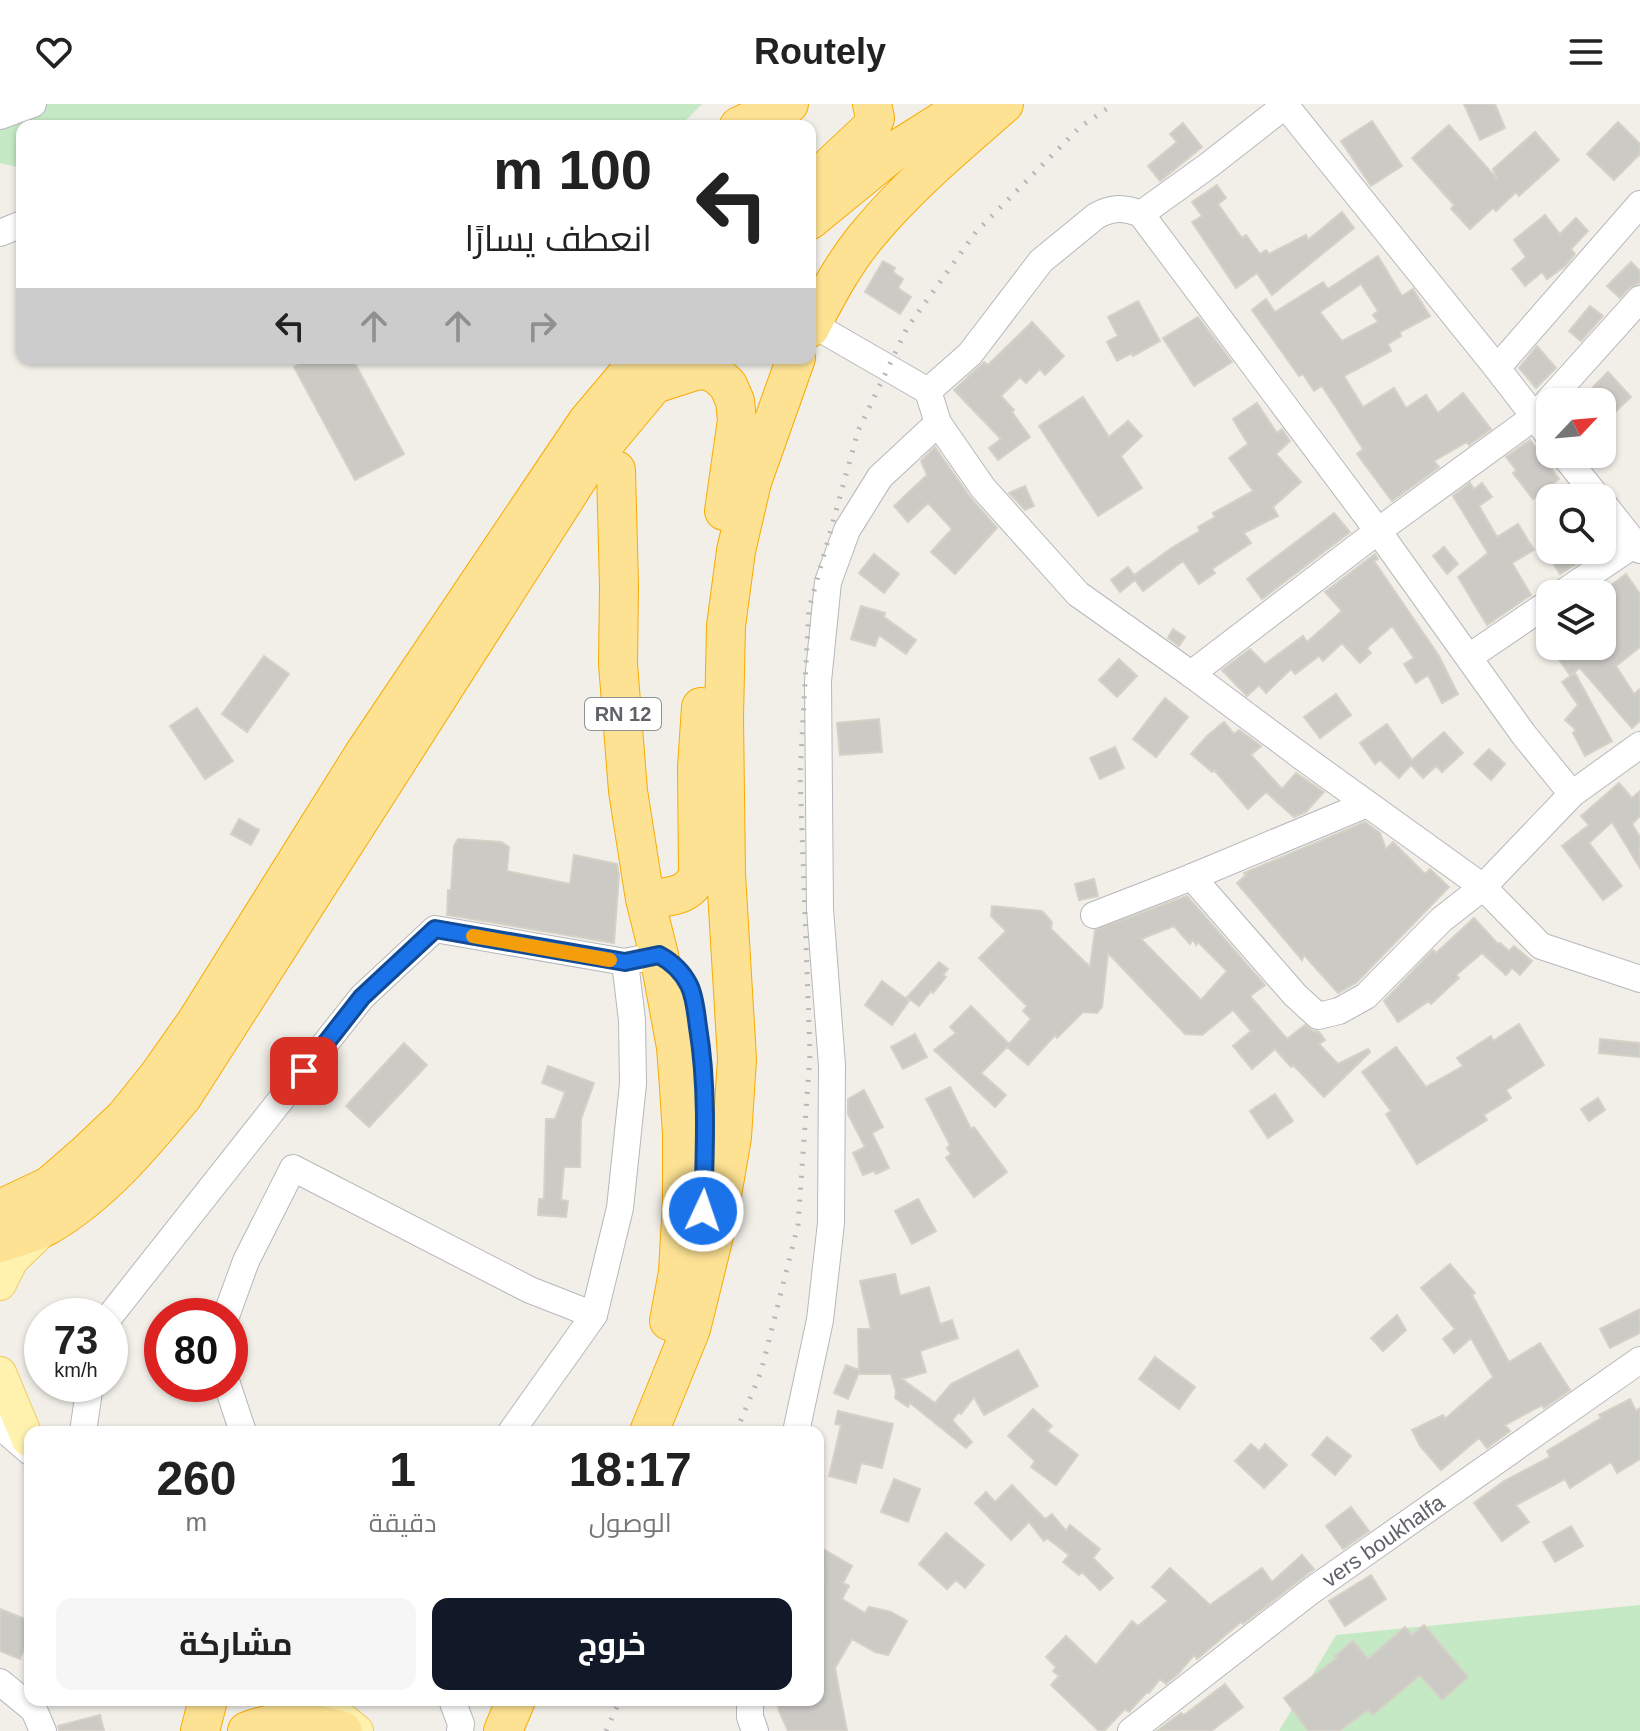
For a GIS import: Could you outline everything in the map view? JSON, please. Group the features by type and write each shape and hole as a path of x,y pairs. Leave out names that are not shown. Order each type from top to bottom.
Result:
{"highway":[{"path":"736,120 766,104"},
{"path":"753,120 789,104"},
{"path":"816,181 871,128 875,118 872,104"},
{"path":"816,183 931,104"},
{"path":"816,215 893,152 969,104"},
{"path":"816,316 867,234 927,171 1004,104"},
{"path":"651,1426 691,1329 717,1224 730,1152 737,1059 726,874 726,626 736,551 752,482 794,364"},
{"path":"0,1243 46,1227 95,1193 144,1143 183,1096 586,466 657,367"},
{"path":"0,1209 49,1186 59,1178 125,1117 158,1076 196,1022 363,755 587,422 657,367 707,370 728,385 735,401 737,420 703,677 697,767 698,874 696,882 684,893 645,899"},
{"name":"RN 12","path":"616,470 618,664 628,791 645,899 642,959 676,1047 681,1118 682,1201 678,1272 658,1360 630,1426"},
{"path":"642,959 676,966 688,982 702,1047 705,1167 691,1329"},
{"path":"200,1731 206,1706"},
{"path":"503,1731 513,1706"},
{"path":"523,1731 533,1706"},
{"path":"247,1731 263,1725 294,1721 322,1724 343,1731"}],"main road":[{"path":"0,1284 12,1260 46,1227"},
{"path":"0,1373 22,1440"},
{"path":"0,1401 22,1440"},
{"path":"326,1706 357,1731"}],"street":[{"path":"0,116 33,104"},
{"path":"1141,214 1286,104 1536,419"},
{"path":"1497,368 1640,204"},
{"path":"928,391 970,354 1041,261 1104,212 1121,208 1141,214 1378,531 1524,735 1572,794"},
{"path":"1572,388 1640,299"},
{"path":"816,329 928,391 938,423 983,488 1078,594 1483,887 1541,946 1640,979"},
{"path":"797,1426 820,1320 831,1223 832,1065 820,909 818,681 828,582 847,530 880,477 938,423"},
{"path":"1191,674 1378,531 1536,431"},
{"path":"1574,468 1587,484"},
{"path":"1584,580 1637,547 1616,520"},
{"path":"1469,657 1536,612"},
{"path":"1192,877 1295,995 1318,1016 1339,1011 1366,996 1441,920 1483,887 1572,794 1640,745"},
{"path":"1094,915 1367,804"},
{"path":"124,1298 362,997 435,929 642,959 632,1020 633,1084 620,1208 594,1315 515,1426"},
{"path":"233,1298 246,1261 293,1168 530,1290 594,1315"},
{"name":"vers boukhalfa","path":"1131,1731 1311,1591 1640,1360"},
{"path":"84,1426 87,1402"},
{"path":"233,1402 241,1426"},
{"path":"0,1682 24,1702"},
{"path":"29,1706 43,1731"},
{"path":"454,1706 461,1724 460,1731"},
{"path":"750,1706 755,1731"}],"green space":[{"path":"0,104 702,104 686,120 16,120 16,167 0,163"},
{"path":"1640,1605 1640,1731 1279,1731 1336,1635"}],"building":[{"path":"1464,104 1495,104 1505,128 1480,140"},
{"path":"1372,121 1402,166 1371,186 1341,141"},
{"path":"1618,122 1640,144 1640,154 1614,180 1587,154"},
{"path":"1183,123 1202,147 1160,181 1148,166 1177,142 1170,134"},
{"path":"1449,125 1498,180 1493,169 1535,132 1559,160 1519,196 1516,192 1470,229 1451,209 1454,205 1412,158"},
{"path":"1217,185 1226,198 1218,204 1242,238 1246,235 1260,254 1266,250 1269,254 1306,235 1308,240 1342,212 1354,228 1272,295 1257,273 1236,288 1192,222 1202,216 1192,202"},
{"path":"1545,215 1560,234 1576,218 1588,231 1571,249 1575,254 1565,266 1547,279 1542,272 1525,286 1512,269 1526,257 1514,240"},
{"path":"1378,256 1402,296 1413,289 1430,316 1400,332 1401,336 1388,344 1391,351 1344,376 1363,407 1394,388 1406,408 1426,395 1438,413 1463,393 1491,429 1469,445 1467,442 1434,461 1439,467 1392,501 1357,454 1363,449 1322,386 1314,391 1303,374 1299,376 1252,310 1266,299 1275,312 1323,282 1328,289","holes":["1361,284 1378,311 1373,315 1378,322 1342,341 1320,312"]},
{"path":"883,261 895,268 893,272 903,279 898,288 911,297 900,314 865,292"},
{"path":"1631,262 1640,271 1640,283 1629,288 1620,298 1607,286"},
{"path":"1138,301 1160,341 1117,361 1107,342 1118,336 1108,317"},
{"path":"1590,306 1603,316 1581,341 1569,331"},
{"path":"1198,317 1232,362 1194,386 1163,338"},
{"path":"1032,322 1064,356 1045,375 1040,369 1026,383 1020,377 1001,396 1014,410 1012,412 1030,437 998,460 989,448 1001,439 954,390 984,362 988,365"},
{"path":"1537,346 1556,368 1536,388 1519,368"},
{"path":"299,364 355,364 404,454 355,480 294,367"},
{"path":"1608,372 1631,397 1616,411 1616,388 1593,387"},
{"path":"1083,397 1109,437 1128,421 1142,436 1121,456 1142,488 1098,516 1039,426"},
{"path":"1257,403 1277,433 1282,429 1290,441 1276,454 1301,482 1273,507 1278,516 1244,533 1251,543 1212,569 1215,573 1199,584 1183,561 1143,591 1135,580 1120,592 1111,580 1128,567 1134,575 1200,531 1198,527 1215,517 1213,513 1253,491 1229,458 1248,444 1233,419"},
{"path":"1530,440 1536,448 1536,468 1551,468 1559,479 1552,484 1536,484 1536,497 1533,499 1513,473 1516,470 1506,457"},
{"path":"935,447 970,497 997,528 955,574 931,552 952,529 928,503 908,522 894,506 927,475 921,461"},
{"path":"1470,483 1474,489 1482,483 1492,497 1479,506 1497,537 1518,524 1534,550 1512,563 1531,595 1487,625 1458,577 1488,553 1453,496"},
{"path":"1025,486 1034,506 1025,510 1009,493"},
{"path":"1334,513 1350,532 1262,599 1247,579"},
{"path":"1444,547 1458,564 1447,574 1433,556"},
{"path":"874,554 899,574 884,593 859,573"},
{"path":"1375,554 1378,559 1374,561 1439,656 1458,694 1442,703 1428,675 1416,683 1404,664 1414,658 1392,626 1367,648 1371,653 1360,663 1342,643 1323,661 1319,656 1295,674 1291,669 1266,693 1259,685 1247,696 1222,670 1250,649 1265,664 1303,636 1307,642 1342,611 1325,592"},
{"path":"1554,564 1576,564 1560,574"},
{"path":"1626,574 1640,594 1640,647 1616,666 1634,694 1640,689 1640,721 1632,728 1580,668 1570,675 1559,660 1616,660 1616,582"},
{"path":"861,606 885,613 884,617 916,640 906,654 879,635 875,646 851,639"},
{"path":"1173,629 1185,637 1179,646 1168,638"},
{"path":"264,656 289,674 247,732 222,714"},
{"path":"1119,659 1137,676 1117,697 1099,680"},
{"path":"1575,673 1612,741 1585,756 1573,733 1576,730 1565,720 1578,705 1562,682"},
{"path":"1336,694 1351,715 1320,738 1304,717"},
{"path":"1165,698 1188,717 1156,757 1133,739"},
{"path":"197,708 233,761 205,779 170,726"},
{"path":"879,719 882,752 840,755 837,723"},
{"path":"1224,722 1234,734 1239,730 1261,746 1251,755 1282,789 1296,773 1324,792 1306,812 1294,817 1266,792 1248,809 1214,770 1212,772 1191,754"},
{"path":"1387,724 1412,760 1444,732 1463,753 1442,772 1436,766 1423,778 1411,765 1399,778 1380,760 1375,764 1360,743"},
{"path":"1115,747 1124,768 1100,779 1090,758"},
{"path":"1489,749 1505,764 1491,780 1474,764"},
{"path":"1619,783 1632,798 1640,791 1640,816 1632,824 1640,837 1640,868 1612,822 1589,843 1622,886 1603,900 1562,846 1589,825 1581,816"},
{"path":"239,819 259,830 251,845 231,834"},
{"path":"1365,822 1380,833 1386,849 1393,842 1425,874 1430,869 1449,887 1356,983 1338,993 1304,955 1302,960 1237,883 1246,875 1244,873"},
{"path":"458,839 501,842 509,847 507,871 570,884 574,855 617,864 619,875 614,943 447,915 454,846"},
{"path":"1094,879 1098,896 1079,900 1075,884"},
{"path":"1187,896 1265,985 1250,996 1287,1039 1305,1025 1319,1032 1325,1040 1319,1044 1338,1064 1368,1049 1370,1052 1324,1097 1275,1049 1252,1069 1233,1046 1251,1031 1233,1010 1202,1035 1185,1034 1108,953 1102,1007 1097,1013 1083,1012 1057,1038 1055,1035 1028,1065 1007,1047 981,1073 1006,1095 995,1107 934,1050 956,1033 950,1027 971,1006 1009,1044 1031,1019 1023,1011 1027,1006 979,958 1006,931 991,916 992,906 1042,911 1052,922 1051,929 1090,967 1095,930","holes":["1174,926 1190,944 1193,939 1196,945 1198,942 1227,971 1201,1000 1141,939"]},
{"path":"1474,918 1498,944 1509,951 1514,946 1532,961 1520,975 1512,968 1506,975 1482,953 1456,975 1459,978 1431,1004 1429,1001 1398,1022 1384,1001 1433,950 1436,953"},
{"path":"939,962 948,969 943,975 946,977 919,1006 907,997"},
{"path":"882,981 909,1001 892,1025 865,1005"},
{"path":"1519,1024 1544,1065 1506,1090 1511,1098 1484,1115 1487,1120 1417,1164 1386,1114 1391,1111 1362,1072 1396,1047 1426,1087 1463,1066 1457,1058 1491,1036 1493,1041"},
{"path":"915,1034 927,1057 903,1069 891,1047"},
{"path":"1600,1039 1640,1043 1640,1057 1599,1053"},
{"path":"404,1043 427,1065 369,1127 346,1106"},
{"path":"548,1066 594,1083 581,1119 580,1167 564,1167 561,1200 568,1201 566,1217 538,1215 539,1199 544,1199 546,1119 555,1119 565,1092 542,1083"},
{"path":"950,1087 971,1129 974,1127 1007,1172 974,1197 946,1158 951,1154 947,1148 950,1145 926,1099"},
{"path":"864,1090 883,1127 872,1133 889,1168 876,1174 874,1171 863,1175 853,1153 865,1147 848,1114 848,1099"},
{"path":"1275,1094 1293,1121 1268,1138 1250,1111"},
{"path":"1598,1098 1605,1110 1589,1121 1581,1109"},
{"path":"918,1199 936,1231 912,1244 895,1211"},
{"path":"1450,1264 1475,1293 1472,1295 1509,1362 1540,1343 1570,1390 1544,1408 1542,1405 1505,1425 1510,1431 1487,1448 1479,1438 1441,1470 1420,1446 1412,1430 1443,1415 1445,1419 1493,1377 1471,1338 1454,1353 1443,1339 1455,1329 1421,1288"},
{"path":"895,1274 900,1296 929,1287 940,1324 952,1320 958,1338 920,1351 926,1372 902,1379 935,1403 951,1384 1018,1350 1038,1386 984,1415 974,1397 952,1420 972,1442 966,1448 910,1403 908,1407 895,1398 891,1374 859,1372 848,1399 834,1393 846,1365 859,1370 858,1329 871,1329 860,1281"},
{"path":"1640,1309 1640,1333 1610,1348 1600,1329"},
{"path":"1397,1315 1406,1330 1383,1351 1371,1338"},
{"path":"1155,1357 1195,1387 1179,1409 1139,1379"},
{"path":"1630,1399 1636,1411 1640,1408 1640,1459 1617,1473 1611,1462 1570,1488 1565,1479 1516,1505 1529,1522 1502,1541 1474,1503 1504,1481 1550,1457 1547,1451 1601,1418 1599,1415"},
{"path":"1033,1409 1052,1426 1047,1431 1078,1455 1056,1485 1031,1467 1035,1461 1008,1436"},
{"path":"838,1411 893,1424 882,1468 861,1463 856,1483 829,1476 841,1425 835,1424"},
{"path":"1327,1437 1351,1456 1335,1475 1312,1455"},
{"path":"1251,1444 1259,1451 1265,1444 1287,1465 1264,1488 1235,1461"},
{"path":"894,1479 920,1489 908,1522 881,1512"},
{"path":"1012,1485 1045,1519 1052,1514 1066,1531 1070,1525 1100,1549 1093,1558 1113,1578 1100,1590 1082,1572 1079,1575 1063,1562 1069,1555 1047,1538 1044,1541 1029,1522 1011,1540 975,1503 986,1492 995,1502"},
{"path":"1351,1507 1369,1531 1343,1549 1326,1526"},
{"path":"1571,1526 1583,1546 1555,1562 1543,1542"},
{"path":"946,1533 984,1565 965,1588 956,1580 947,1589 919,1564"},
{"path":"824,1550 852,1566 843,1583 849,1586 842,1599 865,1613 869,1607 891,1612 907,1621 888,1655 875,1652 852,1639 835,1668 847,1731 788,1731 778,1706 824,1706"},
{"path":"1302,1555 1314,1569 1243,1624 1241,1622 1197,1659 1194,1655 1166,1684 1160,1679 1129,1712 1125,1709 1104,1731 1099,1731 1051,1685 1059,1676 1053,1671 1056,1667 1046,1657 1066,1636 1096,1665 1132,1621 1138,1626 1168,1601 1152,1587 1170,1568 1210,1605 1262,1568 1272,1582"},
{"path":"1371,1575 1386,1599 1345,1626 1329,1601"},
{"path":"0,1609 24,1619 24,1649 20,1659 0,1651"},
{"path":"1424,1625 1468,1677 1442,1700 1420,1675 1373,1715 1368,1710 1339,1731 1308,1731 1284,1698 1337,1658 1335,1656 1353,1641 1368,1659 1405,1627 1412,1635"},
{"path":"1225,1684 1243,1707 1211,1731 1157,1731 1181,1713 1184,1715"},
{"path":"100,1715 104,1731 59,1731 58,1726"}],"railway":[{"path":"738,1426 761,1372 798,1225 810,1054 800,776 809,609 858,431 907,328 976,232 1080,127 1114,104"},
{"path":"606,1731 617,1706"}],"slow traffic":[{"path":"473,936 610,960"}],"route":[{"path":"304,1071 362,997 435,929 625,962 659,955 676,966 688,982 702,1047 705,1103 703,1211"}]}
